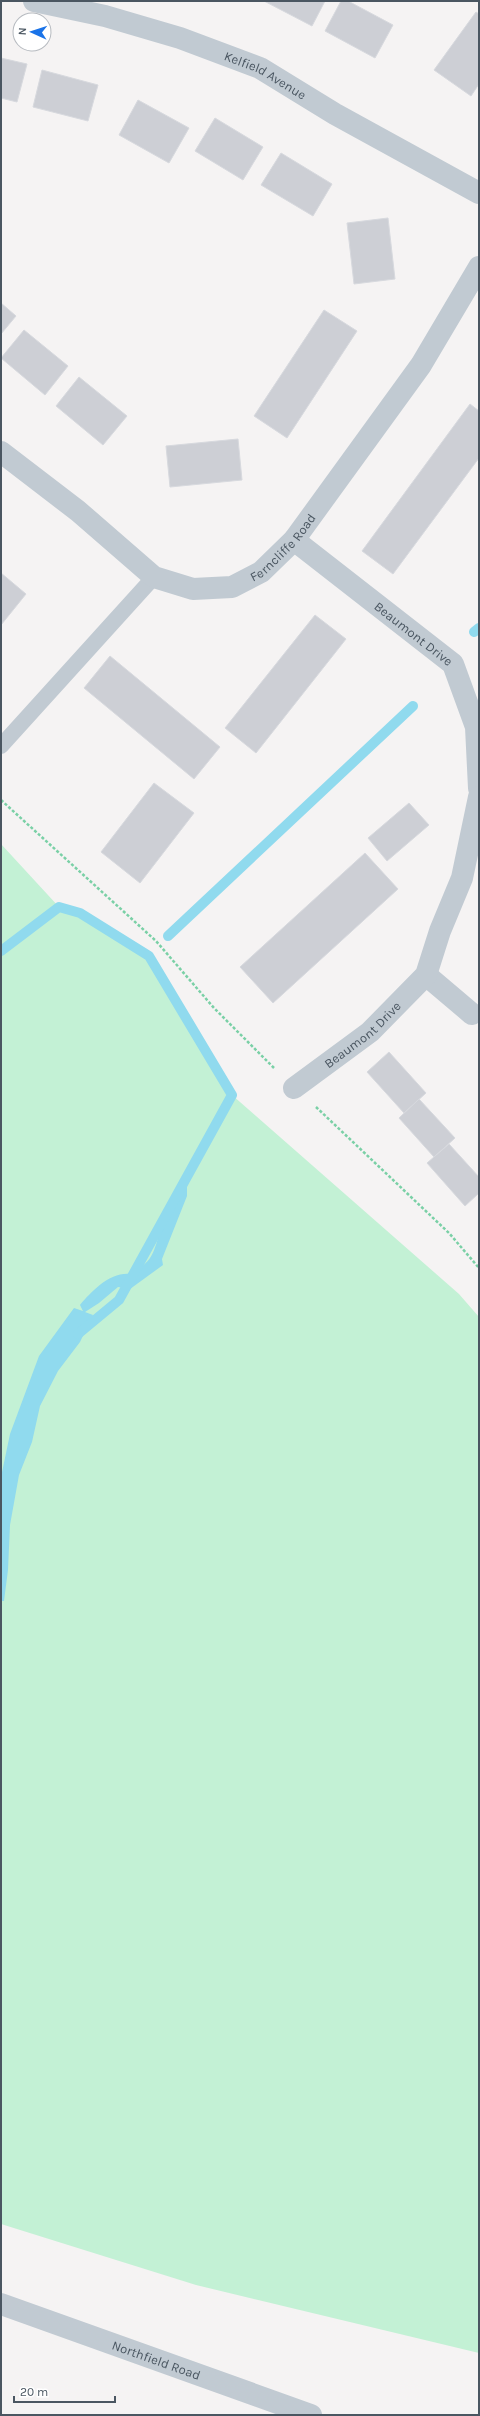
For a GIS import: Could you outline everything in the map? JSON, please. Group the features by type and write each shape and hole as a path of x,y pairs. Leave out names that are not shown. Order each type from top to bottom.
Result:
{"street":[{"name":"Kelfield Avenue","path":"34,1 105,16 180,38 260,68 335,114 479,193"},
{"name":"Ferncliffe Road","path":"1,452 78,511 154,577 193,589 232,587 261,572 294,540 421,365 479,267"},
{"name":"Beaumont Drive","path":"294,540 453,664 476,727 479,788"},
{"name":"Beaumont Drive","path":"294,1088 370,1032 426,975 440,931 462,878 479,797"},
{"path":"426,975 472,1014"},
{"name":"Northfield Road","path":"1,2304 311,2415"}],"lane":[{"path":"1,746 154,577"}],"path":[{"path":"1,800 156,941 214,1008 294,1088 449,1233 479,1268"}],"green space":[{"path":"1,844 59,907 80,913 149,956 232,1095 459,1294 479,1317 479,2353 196,2285 1,2224"}],"water":[{"path":"179,1184 187,1187 187,1196 162,1259 163,1265 130,1289 118,1287 99,1303 85,1312 93,1315 80,1342 58,1371 40,1406 32,1442 19,1475 10,1525 8,1570 4,1601 1,1601 1,1477 10,1434 39,1356 74,1308 83,1311 80,1305 102,1284 115,1276 130,1274 144,1265 152,1256 169,1213 173,1195"}],"building":[{"path":"264,1 325,1 312,26"},
{"path":"341,1 348,1 393,25 375,58 325,31"},
{"path":"476,12 479,14 479,84 471,96 434,70"},
{"path":"1,58 27,64 17,102 1,98"},
{"path":"42,70 98,85 88,121 33,107"},
{"path":"138,100 189,128 169,163 119,135"},
{"path":"215,118 263,147 243,180 195,151"},
{"path":"281,153 332,184 313,216 261,185"},
{"path":"388,218 395,279 354,284 347,223"},
{"path":"1,303 16,316 1,334"},
{"path":"324,310 357,331 287,438 254,416"},
{"path":"24,330 68,366 45,395 1,358"},
{"path":"79,377 127,416 103,445 56,406"},
{"path":"470,404 479,411 479,458 393,574 362,551"},
{"path":"238,439 242,480 170,487 166,446"},
{"path":"1,573 26,594 1,625"},
{"path":"315,615 346,639 256,753 225,728"},
{"path":"110,656 220,747 194,779 84,688"},
{"path":"154,783 194,813 140,883 101,852"},
{"path":"409,803 429,825 387,861 368,838"},
{"path":"365,853 398,889 273,1003 240,967"},
{"path":"389,1052 426,1093 404,1113 367,1072"},
{"path":"419,1099 455,1138 434,1157 399,1118"},
{"path":"449,1144 479,1177 479,1193 465,1206 427,1163"}],"waterway":[{"path":"474,632 479,628"},
{"path":"168,936 413,706"},
{"path":"1,951 59,907 80,913 149,956 232,1095 119,1300 78,1334"}]}
